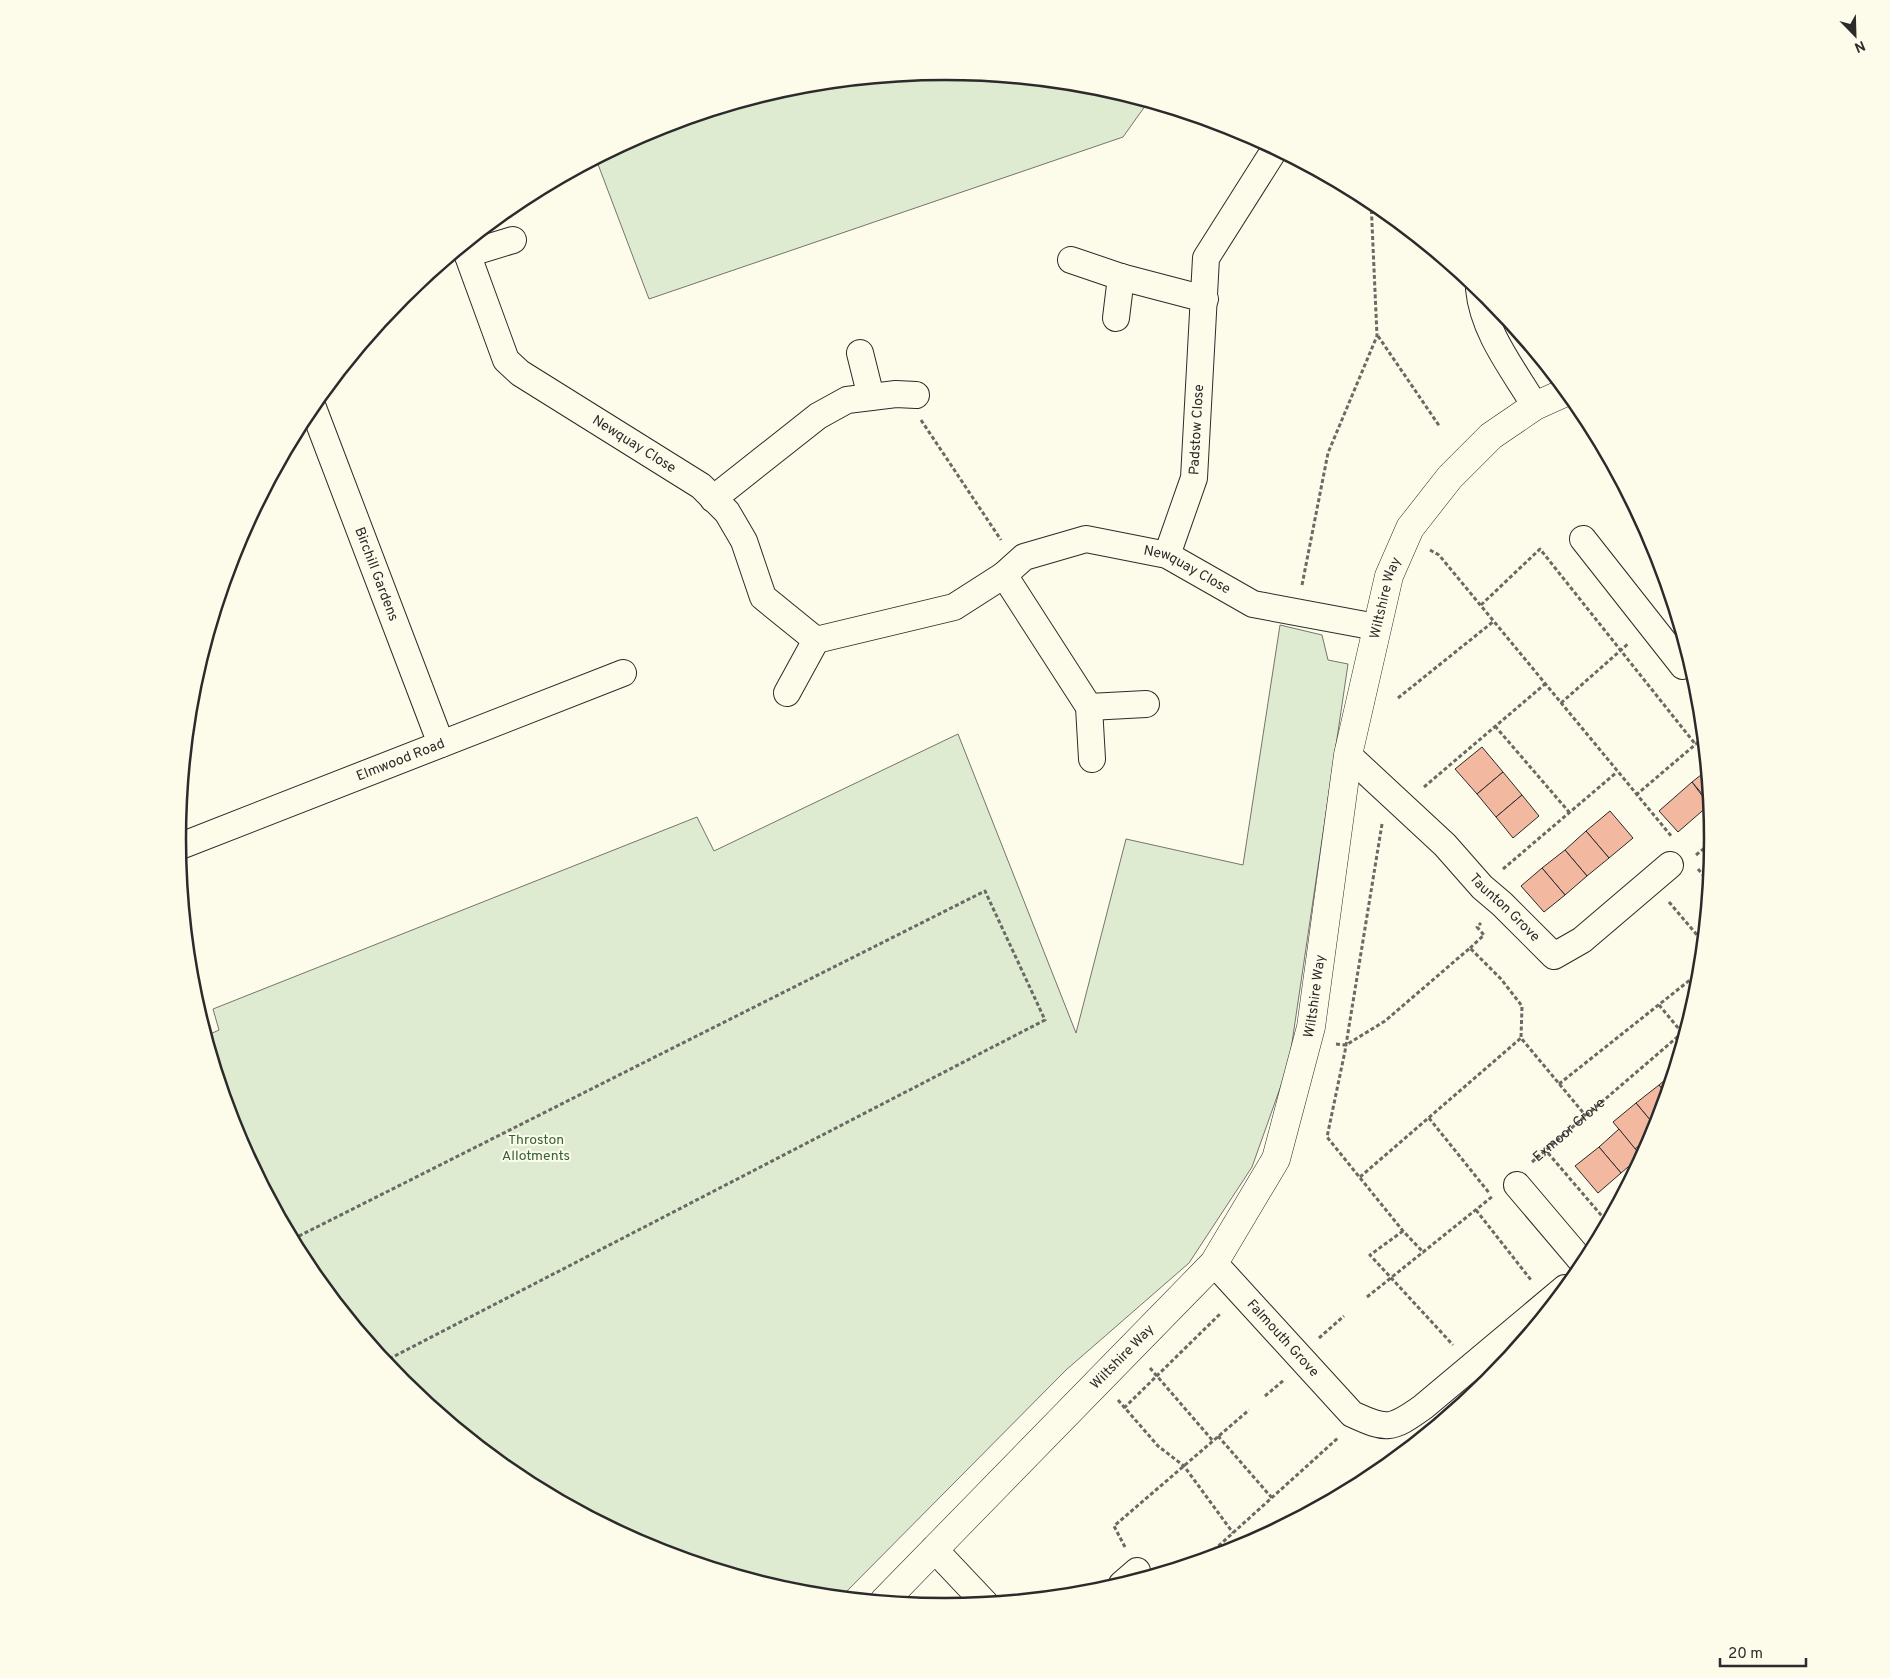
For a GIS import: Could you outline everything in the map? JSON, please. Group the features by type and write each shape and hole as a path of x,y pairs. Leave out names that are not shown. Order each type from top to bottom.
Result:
{"street":[{"name":"Padstow Close","path":"1167,555 1194,478 1200,330 1205,299 1206,258 1272,154"},
{"path":"467,250 513,240"},
{"name":"Newquay Close","path":"466,251 506,360 520,373 700,486 727,512 744,541 763,597 816,640 954,607 1010,569 1024,557 1086,539 1167,555 1253,604 1376,626"},
{"path":"1072,260 1121,277 1205,299"},
{"path":"1116,318 1121,277"},
{"path":"1480,300 1481,310 1497,344 1535,406"},
{"path":"860,353 872,397"},
{"path":"713,499 818,416 848,400 910,395"},
{"name":"Wiltshire Way","path":"889,1596 1214,1263 1276,1159 1308,1040 1348,755 1388,576 1410,528 1450,476 1491,436 1535,406 1560,395"},
{"name":"Birchill Gardens","path":"315,415 441,744"},
{"path":"1583,539 1651,625 1681,658"},
{"path":"1010,569 1089,707 1092,759"},
{"path":"787,693 816,640"},
{"name":"Elmwood Road","path":"186,844 623,673"},
{"path":"1089,707 1146,704"},
{"name":"Taunton Grove","path":"1348,755 1445,845 1482,887 1502,904 1554,956 1582,940 1650,881 1685,863"},
{"path":"1515,1180 1578,1257"},
{"name":"Falmouth Grove","path":"1214,1263 1355,1416"},
{"path":"1355,1416 1380,1427 1402,1422 1541,1308"},
{"path":"934,1549 979,1597"}],"path":[{"path":"1297,612 1328,453 1377,336 1371,211"},
{"path":"1377,336 1440,427"},
{"path":"910,395 1010,569"},
{"path":"1407,536 1439,555 1673,838"},
{"path":"1480,605 1540,549 1696,745"},
{"path":"1398,698 1494,621"},
{"path":"1560,703 1651,625"},
{"path":"1407,810 1424,787 1545,684"},
{"path":"1496,726 1569,812"},
{"path":"1636,795 1698,743"},
{"path":"1482,887 1617,772"},
{"path":"1387,791 1346,1046 1326,1137 1403,1231 1424,1253"},
{"path":"1702,877 1685,863 1704,848"},
{"path":"1650,881 1698,936"},
{"path":"299,1236 985,891 1045,1020 391,1357"},
{"path":"1308,1040 1346,1046 1385,1021 1470,948 1501,979 1522,1006 1521,1038 1586,1116"},
{"path":"1559,1084 1690,980"},
{"path":"1659,1004 1679,1029"},
{"path":"1360,1177 1521,1038"},
{"name":"Exmoor Grove","path":"1367,1297 1392,1279 1492,1196 1515,1180 1586,1116 1677,1039"},
{"path":"1429,1118 1492,1196"},
{"path":"1548,1153 1603,1217"},
{"path":"1476,1210 1536,1286 1553,1293"},
{"path":"1403,1231 1370,1255 1472,1366"},
{"path":"1124,1408 1227,1307"},
{"path":"1313,1343 1344,1316"},
{"path":"1132,1347 1213,1441"},
{"path":"1265,1396 1286,1378"},
{"path":"1100,1380 1158,1446 1184,1466 1233,1533"},
{"path":"1114,1526 1249,1410"},
{"path":"1218,1547 1272,1498 1355,1416"},
{"path":"1218,1436 1272,1498"}],"green space":[{"path":"945,80 1044,86 1144,107 1123,137 649,299 598,164 655,138 701,120 749,106 846,86"},
{"name":"Throston Allotments","path":"1280,625 1322,635 1328,660 1348,664 1289,1063 1252,1167 1189,1263 1066,1370 846,1592 749,1572 701,1558 609,1520 523,1470 445,1410 408,1376 374,1339 314,1261 264,1175 226,1083 212,1033 219,1030 213,1009 697,817 714,851 958,734 1076,1033 1126,839 1243,865"}],"building":[{"path":"1482,747 1503,772 1477,794 1455,769"},
{"path":"1503,772 1522,795 1496,817 1477,794"},
{"path":"1701,775 1702,794 1692,782"},
{"path":"1692,782 1702,796 1703,810 1678,832 1659,811"},
{"path":"1522,795 1539,816 1513,838 1496,817"},
{"path":"1610,811 1633,838 1609,858 1586,831"},
{"path":"1586,831 1609,858 1587,876 1565,850"},
{"path":"1565,850 1587,876 1565,895 1542,868"},
{"path":"1542,868 1565,895 1544,912 1521,886"},
{"path":"1665,1080 1662,1089 1659,1085"},
{"path":"1659,1085 1662,1089 1650,1119 1636,1103"},
{"path":"1636,1103 1650,1119 1639,1146 1635,1149 1613,1122"},
{"path":"1619,1129 1637,1151 1630,1165 1621,1173 1599,1147"},
{"path":"1599,1147 1621,1173 1598,1193 1575,1166"}]}
